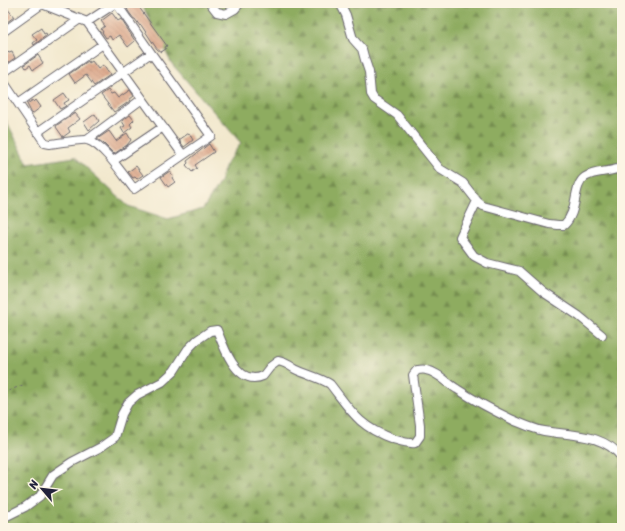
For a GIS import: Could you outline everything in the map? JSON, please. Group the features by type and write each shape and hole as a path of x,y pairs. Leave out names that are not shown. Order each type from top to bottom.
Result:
{"street":[{"path":"3,73 83,20 116,3 211,136 134,189 113,160 102,149 87,140"},
{"path":"210,3 217,12 226,14 235,9 240,3"},
{"path":"340,3 346,15 353,39 362,50 369,72 371,94 374,99 397,115 440,168 463,183 484,206 498,211 558,225 564,225 570,220 575,207 577,190 581,181 586,176 622,167"},
{"path":"3,32 42,4 83,20 103,44 183,155"},
{"path":"18,102 103,44"},
{"path":"38,131 151,53"},
{"path":"3,81 45,143 50,144 87,140 142,99"},
{"path":"113,160 163,127"},
{"path":"477,200 460,237 474,256 486,263 519,271 543,292 579,316 602,335"},
{"path":"3,518 25,507 40,496 53,475 72,462 101,447 115,437 122,414 128,403 137,395 162,382 174,371 188,349 197,340 210,331 217,330 231,363 241,373 255,378 263,376 278,360 285,362 295,369 315,376 330,384 357,419 370,429 399,441 415,444 420,436 420,425 413,375 417,370 424,369 443,378 455,388 511,419 530,427 545,431 600,440 617,451 622,458"}],"path":[{"path":"3,393 23,385"}],"green space":[{"path":"141,3 622,3 622,528 3,528 3,114 28,164 75,157 128,206 168,219 203,209 220,182 226,164 241,143 172,64"}],"building":[{"path":"3,3 14,17 3,25"},
{"path":"127,3 136,3 167,46 165,47 166,49 161,52 157,49 141,25 140,26 128,11 127,7 129,6"},
{"path":"112,13 118,21 121,19 135,41 128,47 119,35 112,40 110,36 106,38 102,32 101,29 105,26 101,21"},
{"path":"41,28 44,34 46,33 47,35 34,45 33,43 37,40 32,34"},
{"path":"8,52 12,52 15,58 3,66 3,56"},
{"path":"38,55 43,63 33,70 30,65 26,68 24,65"},
{"path":"88,61 89,63 92,61 98,69 103,65 110,75 94,86 86,75 75,83 69,74"},
{"path":"108,90 111,94 114,93 118,98 130,90 134,96 129,100 130,101 114,112 101,95"},
{"path":"64,93 69,100 64,103 66,106 60,109 54,100"},
{"path":"33,100 34,102 36,100 41,107 32,114 27,104"},
{"path":"75,113 80,119 68,128 70,132 63,137 56,127 57,125"},
{"path":"95,114 99,121 89,130 84,122"},
{"path":"130,115 134,120 130,124 132,127 124,133 121,128 125,126 122,121"},
{"path":"109,131 116,141 127,133 131,140 127,145 114,154 97,139"},
{"path":"189,133 193,140 184,147 179,140"},
{"path":"209,144 214,152 195,165 197,168 192,172 186,165 188,163 187,161"},
{"path":"136,166 143,175 137,179 135,177 133,178 128,172"},
{"path":"170,171 175,182 168,187 161,177"}]}
